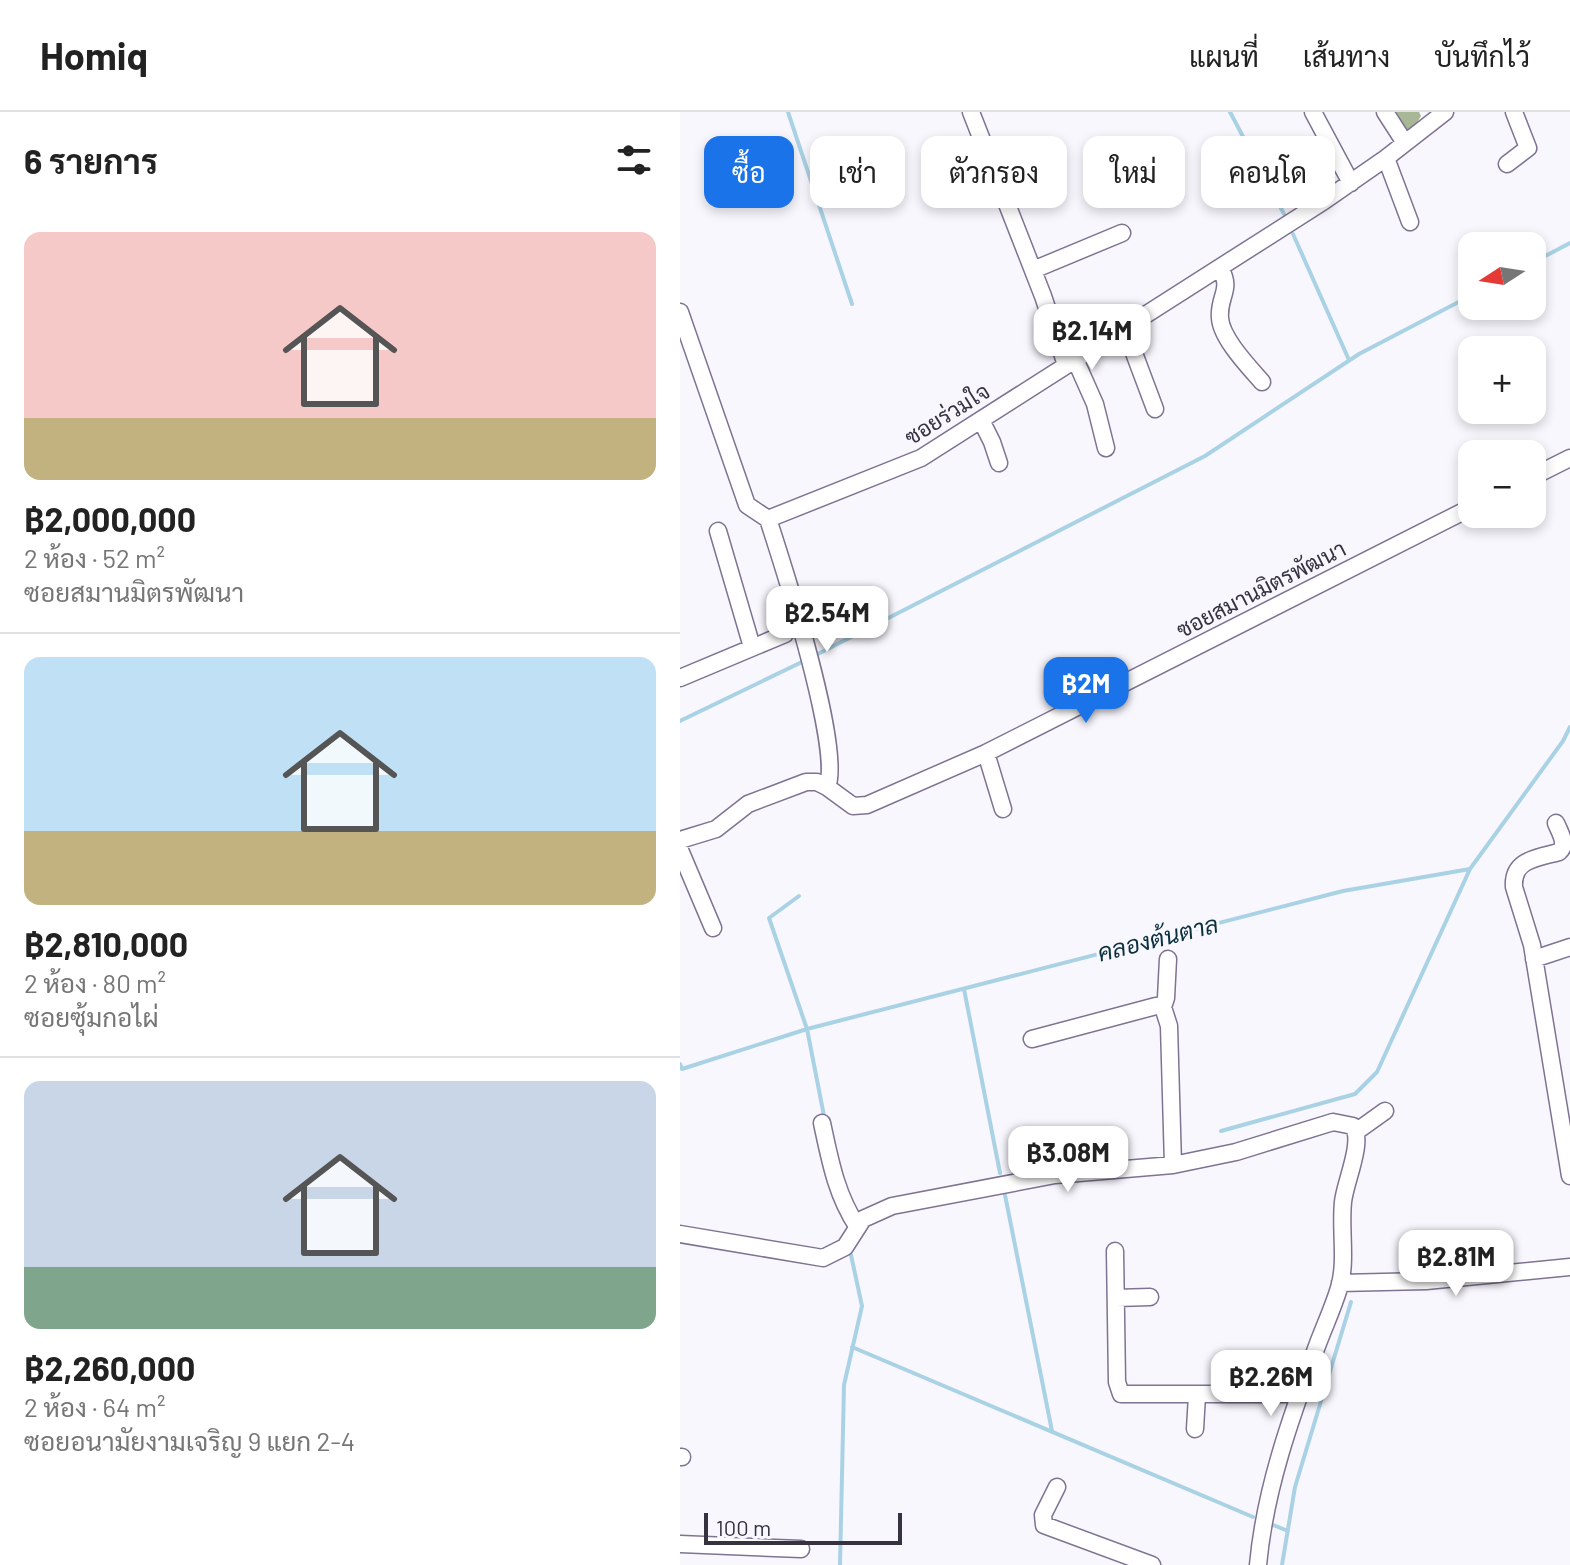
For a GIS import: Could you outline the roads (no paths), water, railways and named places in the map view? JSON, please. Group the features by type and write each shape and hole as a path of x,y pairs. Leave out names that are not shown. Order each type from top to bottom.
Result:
{"street":[{"path":"971,112 1070,362 1095,404 1106,448"},
{"path":"1313,112 1351,183"},
{"path":"1385,112 1405,143"},
{"name":"ซอยร่วมใจ","path":"768,519 921,458 1351,183 1445,112"},
{"path":"1507,164 1528,148 1514,112"},
{"path":"1386,158 1410,222"},
{"path":"1033,270 1122,233"},
{"path":"1220,268 1227,284 1220,313 1222,326 1262,382"},
{"path":"680,312 747,505 768,519 793,632 816,687 831,768 827,787 817,782 806,782 781,790 748,804 716,829 680,840"},
{"path":"1125,329 1155,409"},
{"path":"981,420 999,463"},
{"path":"1546,470 1570,458"},
{"name":"ซอยสมานมิตรพัฒนา","path":"827,787 836,796 858,807 986,753 1458,514"},
{"path":"718,531 752,647"},
{"path":"680,678 793,632"},
{"path":"986,753 1003,809"},
{"path":"1556,823 1564,842 1562,849 1524,862 1513,877 1534,959 1570,1176"},
{"path":"680,850 713,928"},
{"path":"1534,959 1570,947"},
{"path":"1168,959 1163,1007 1169,1026 1173,1165"},
{"path":"1032,1039 1156,1006 1163,1007"},
{"path":"1357,1131 1385,1111"},
{"path":"680,1234 823,1258 845,1247 857,1226 871,1215 892,1206 1014,1182 1173,1165 1236,1152 1333,1122 1347,1123 1357,1131 1358,1141 1343,1203 1340,1283 1269,1493 1258,1565"},
{"path":"822,1123 836,1184 844,1206 857,1226"},
{"path":"1115,1251 1117,1382 1121,1394 1300,1394"},
{"path":"1340,1283 1426,1281 1570,1267"},
{"path":"1116,1298 1150,1297"},
{"path":"1195,1429 1197,1395"},
{"path":"1057,1487 1043,1515 1044,1525 1152,1565"},
{"path":"680,1544 801,1549"}],"waterway":[{"path":"788,112 852,304"},
{"path":"1230,112 1284,214"},
{"path":"1293,234 1349,360"},
{"path":"1546,256 1570,243"},
{"path":"812,657 1205,456 1359,354 1458,302"},
{"path":"680,721 804,661"},
{"name":"คลองต้นตาล","path":"680,1064 682,1069 807,1029 1343,891 1470,869 1570,727"},
{"path":"1221,1131 1355,1094 1377,1072 1470,869"},
{"path":"799,896 769,918 807,1029 825,1121"},
{"path":"964,989 1000,1173"},
{"path":"1005,1195 1052,1431"},
{"path":"840,1565 844,1385 862,1306 851,1255"},
{"path":"1282,1565 1295,1487 1351,1302"},
{"path":"852,1347 1253,1517"},
{"path":"1273,1525 1288,1531"}]}
